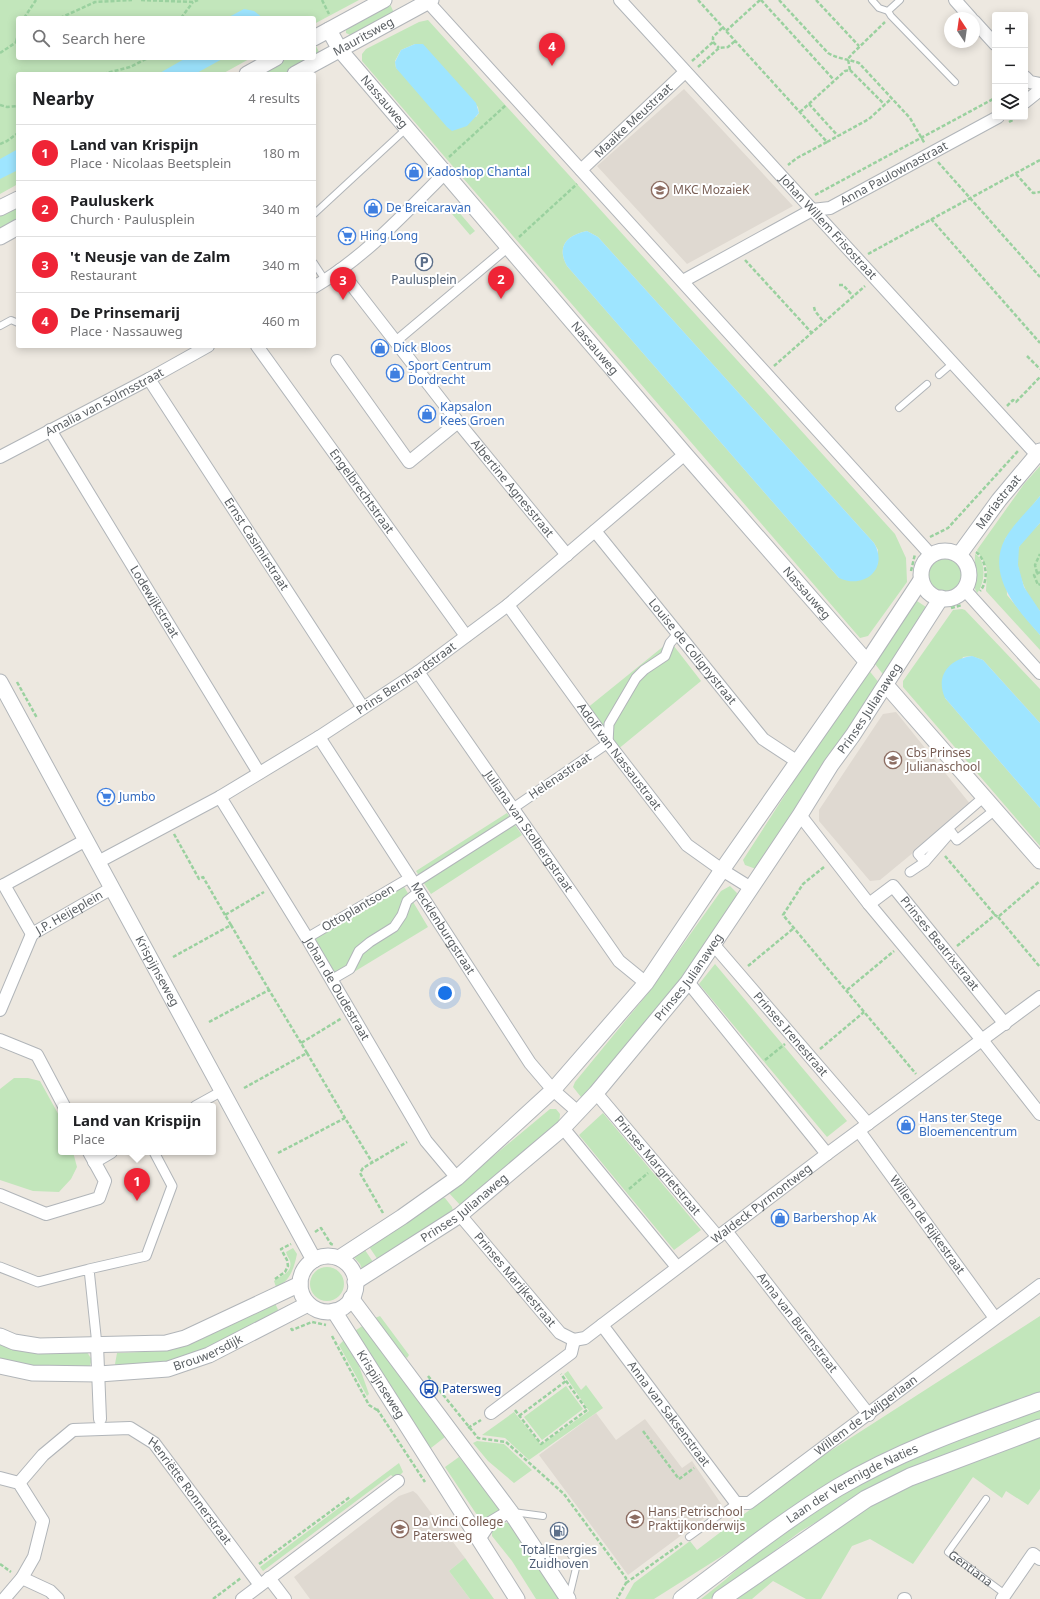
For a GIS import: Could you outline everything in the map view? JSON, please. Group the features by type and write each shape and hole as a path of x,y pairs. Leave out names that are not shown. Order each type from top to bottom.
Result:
{"main road":[{"name":"Laan der Verenigde Naties","path":"682,1599 767,1535 838,1488 898,1456 941,1437 1040,1402"},
{"name":"Laan der Verenigde Naties","path":"721,1599 866,1499 910,1477 1040,1428"}],"street":[{"name":"Mauritsweg","path":"316,37 384,0"},
{"name":"Johan Willem Frisostraat","path":"620,0 999,415 1038,453"},
{"name":"Mauritsweg","path":"299,72 427,1"},
{"path":"427,1 513,98 683,281 931,555"},
{"path":"958,1 966,12"},
{"path":"980,28 992,41"},
{"name":"Nassauweg","path":"329,30 340,50 685,454 867,662"},
{"path":"251,72 272,60"},
{"name":"Maaike Meustraat","path":"583,173 687,74"},
{"path":"1028,80 1030,82 1040,84"},
{"path":"1028,100 1040,90"},
{"name":"Anna Paulownastraat","path":"683,281 812,210 830,208 992,120"},
{"path":"316,285 340,270 396,222 442,169"},
{"path":"0,208 16,200"},
{"path":"0,237 16,228"},
{"path":"395,342 508,247"},
{"name":"Albertine Agnesstraat","path":"340,270 458,422 567,555"},
{"name":"Amalia van Solmsstraat","path":"0,457 149,379 204,348"},
{"name":"Engelbrechtstraat","path":"258,348 466,636"},
{"path":"337,361 409,462 458,422"},
{"name":"Ernst Casimirstraat","path":"149,379 363,708"},
{"name":"Lodewijkstraat","path":"50,430 259,773"},
{"name":"Mariastraat","path":"962,550 999,500 1038,453"},
{"name":"Prins Bernhardstraat","path":"98,862 220,797 319,737 418,672 508,605 596,532 685,454"},
{"name":"Louise de Colignystraat","path":"596,532 677,635 763,739 798,762"},
{"path":"339,1258 402,1217 457,1178 553,1090 646,983 722,870 867,662 921,580 922,568 931,555 942,551 953,552 962,550 968,571 969,594 1040,673"},
{"path":"921,580 928,592 941,598 952,598 969,594"},
{"name":"Prinses Julianaweg","path":"355,1282 460,1215 563,1128 596,1093 688,982 800,815 831,765 886,685 941,598"},
{"name":"Adolf van Nassaustraat","path":"508,605 608,743 688,845 722,870 751,888"},
{"path":"608,743 609,724 636,678 644,670 665,656 670,644 677,635"},
{"name":"Juliana van Stolbergstraat","path":"418,672 619,960 646,983"},
{"name":"Krispijnseweg","path":"0,682 314,1260"},
{"path":"886,685 1040,861"},
{"name":"Mecklenburgstraat","path":"319,737 413,885 530,1063 553,1090 578,1112"},
{"name":"Helenastraat","path":"413,885 515,813 608,743"},
{"name":"Johan de Oudestraat","path":"220,797 307,938 426,1141 457,1178"},
{"path":"910,872 925,862 949,830 984,797"},
{"path":"949,830 957,840 995,810"},
{"path":"800,815 869,904 982,1040 1040,1114"},
{"name":"J.P. Heijeplein","path":"86,840 2,885 32,934 112,888"},
{"name":"Ottoplantsoen","path":"307,938 413,885"},
{"name":"Ottoplantsoen","path":"331,980 350,969 359,951 394,926 402,915 413,885"},
{"name":"Prinses Beatrixstraat","path":"869,904 893,886 1005,1024"},
{"path":"0,1010 32,934"},
{"name":"Prinses Irenestraat","path":"713,944 793,1037 863,1128"},
{"path":"688,982 827,1154"},
{"name":"Waldeck Pyrmontweg","path":"574,1340 584,1338 602,1325 827,1154 1040,997"},
{"path":"0,1040 37,1055 62,1103"},
{"path":"200,1103 222,1091"},
{"name":"Prinses Margrietstraat","path":"596,1093 657,1165 722,1234"},
{"path":"563,1128 677,1267"},
{"name":"Willem de Rijkestraat","path":"863,1128 995,1318"},
{"path":"0,1267 38,1282 146,1256 172,1186 156,1155"},
{"path":"0,1195 46,1214 100,1198 105,1181 92,1157"},
{"name":"Prinses Marijkestraat","path":"460,1215 560,1333 574,1340"},
{"name":"Anna van Burenstraat","path":"722,1234 869,1415"},
{"path":"328,1256 339,1258 350,1268 355,1282 351,1298 344,1306 334,1311 318,1310 308,1304 302,1295 300,1284 304,1270 314,1260 328,1256"},
{"path":"89,1269 97,1345 100,1424"},
{"name":"Brouwersdijk","path":"0,1336 14,1342 39,1346 166,1343 185,1338 300,1284"},
{"name":"Willem de Zwijgerlaan","path":"736,1503 749,1503 869,1415 1040,1285"},
{"name":"Krispijnseweg","path":"351,1298 510,1511 568,1599"},
{"name":"Brouwersdijk","path":"0,1366 32,1373 99,1374 168,1370 209,1356 308,1304"},
{"name":"Krispijnseweg","path":"334,1311 480,1538 517,1599"},
{"name":"Anna van Saksenstraat","path":"602,1325 736,1503"},
{"path":"491,1412 571,1353 574,1340"},
{"name":"Henriëtte Ronnerstraat","path":"19,1483 43,1455 73,1430 100,1424 130,1428 154,1443 250,1571 285,1599"},
{"path":"0,1478 19,1483 44,1521 34,1558 22,1578 4,1599"},
{"path":"242,1599 398,1481"},
{"path":"480,1538 490,1523 510,1511"},
{"name":"Gentiana","path":"1004,1597 1036,1557"},
{"path":"22,1578 50,1591 58,1599"}],"lane":[{"path":"872,0 879,8 890,13 955,82"},
{"path":"890,13 900,0"},
{"path":"316,212 407,128"},
{"path":"316,266 326,280"},
{"path":"0,326 11,320 16,322"},
{"path":"939,375 953,363"},
{"path":"899,408 927,384"},
{"name":"Gentiana","path":"986,1499 948,1552 1004,1597"},
{"name":"Willem de Zwijgerlaan","path":"689,1537 736,1503"},
{"path":"510,1511 542,1516"},
{"path":"568,1599 577,1564 569,1552"}],"path":[{"path":"25,16 36,0"},
{"path":"64,16 96,1 132,0"},
{"path":"141,0 193,2 198,0"},
{"path":"698,0 827,142"},
{"path":"726,31 760,0 834,80"},
{"path":"779,0 828,53 838,59 848,59 859,63 892,98 910,118 931,153 1040,277"},
{"path":"816,0 859,46"},
{"path":"182,16 193,2"},
{"path":"848,59 890,13"},
{"path":"687,74 692,61 713,42 713,37 723,27"},
{"path":"687,74 719,48 728,47 735,41"},
{"path":"713,42 719,48"},
{"path":"0,53 16,43"},
{"path":"848,59 850,70 885,105"},
{"path":"111,72 130,67 144,60"},
{"path":"800,112 845,70 850,70"},
{"path":"442,169 513,98"},
{"path":"779,174 797,158 869,119 892,98"},
{"path":"804,200 992,100"},
{"path":"809,104 838,136"},
{"path":"0,105 7,107 16,106"},
{"path":"0,144 16,134"},
{"path":"857,260 1040,160"},
{"path":"508,247 583,173"},
{"path":"1016,174 1033,193 1040,192"},
{"path":"931,219 1040,343"},
{"path":"739,250 744,259 810,332"},
{"path":"766,373 810,332 874,278"},
{"path":"839,285 843,285 853,296"},
{"path":"814,307 815,312 823,321"},
{"path":"1027,356 1040,369"},
{"path":"999,415 1013,400 1016,402 1040,377"},
{"path":"962,550 980,555 986,570 984,587 969,594"},
{"path":"1040,554 1035,565 1040,577"},
{"path":"1038,573 1034,575 1038,585 1040,584"},
{"path":"174,833 199,879 203,877 372,1162"},
{"path":"944,855 1040,967"},
{"path":"816,873 803,884 783,915 912,1068"},
{"path":"998,918 1040,881"},
{"path":"225,915 267,890"},
{"path":"963,941 995,915"},
{"path":"173,957 231,925"},
{"path":"739,974 794,928"},
{"path":"846,990 889,955"},
{"path":"209,1022 270,990"},
{"path":"826,1043 864,1012"},
{"path":"301,1043 343,1018"},
{"path":"757,1067 793,1037"},
{"path":"244,1088 307,1053"},
{"path":"278,1153 345,1118"},
{"path":"385,1217 360,1173 363,1168 372,1162 407,1142"},
{"path":"619,1197 657,1165"},
{"name":"Krispijnseweg","path":"334,1340 369,1405 377,1410 414,1469 429,1458"},
{"path":"507,1400 541,1444 587,1410 554,1365"},
{"path":"519,1416 566,1381"},
{"path":"469,1428 478,1438 506,1442 564,1494 626,1578 626,1584"},
{"path":"644,1431 679,1479 704,1461"},
{"path":"213,1599 350,1497"},
{"path":"618,1599 626,1584 689,1537"}],"shaded area":[{"path":"684,89 793,206 687,264 597,166"},
{"name":"Cbs Prinses Julianaschool","path":"896,712 971,805 880,880 870,881 819,821 819,810 883,714"},
{"path":"596,1413 616,1440 645,1419 682,1468 692,1461 722,1505 628,1575 539,1455"},
{"name":"Da Vinci College Patersweg","path":"413,1491 417,1494 465,1558 449,1571 470,1599 310,1599 294,1577 399,1496"}],"green space":[{"path":"0,0 359,0 316,23 316,16 16,16 16,60 247,60 226,72 16,72 16,185 0,194"},
{"path":"390,4 394,13 354,37 346,33 346,26"},
{"path":"428,20 895,534 906,558 907,582 868,636 860,638 362,61 362,54 366,49 419,22","holes":["415,44 478,107 479,113 476,117 396,68 395,61 401,50","587,231 598,237 874,543 878,550 878,564 839,578 567,266 563,253 565,242 574,235"]},
{"path":"316,46 321,56 316,59"},
{"path":"279,60 313,60 291,72 257,72"},
{"path":"16,203 16,222 0,231 0,212"},
{"path":"457,210 475,231 470,235 452,214"},
{"path":"1040,466 1040,496 1005,539 1007,595 1040,635 1040,650 986,591 987,568 977,550 1024,484"},
{"path":"1040,523 1040,611 1030,598 1022,581 1019,572 1017,554 1023,540"},
{"path":"975,554 982,561 984,572 982,584 977,593 974,587"},
{"path":"942,559 948,559 957,563 961,575 957,587 948,591 942,591 933,587 929,578 929,572 933,563"},
{"path":"914,599 929,609 885,677 872,660"},
{"path":"953,610 965,610 1040,689 1040,723 983,660 971,656 963,657 945,698 1040,808 1040,846 903,687 903,681"},
{"path":"670,641 701,681 617,750 586,709"},
{"path":"867,668 880,684 756,869 745,865 743,860"},
{"path":"507,813 522,835 431,894 416,871"},
{"path":"403,885 428,927 339,981 313,938"},
{"path":"730,886 737,893 736,898 664,1004 586,1096 581,1097 573,1087 575,1082 649,992 721,891"},
{"path":"715,964 847,1121 827,1137 699,984"},
{"path":"14,1078 28,1078 40,1081 58,1114 58,1155 74,1155 77,1167 71,1179 59,1192 33,1191 0,1180 0,1089"},
{"path":"550,1109 556,1109 560,1114 559,1125 461,1206 449,1193"},
{"path":"603,1113 701,1230 674,1250 579,1135"},
{"path":"440,1197 445,1198 452,1207 453,1211 380,1263 368,1245"},
{"path":"363,1247 375,1265 363,1272 360,1264 352,1255"},
{"path":"293,1248 297,1254 291,1274 285,1282 276,1287 274,1281 286,1273 290,1268 290,1261 286,1252"},
{"path":"324,1267 330,1267 334,1268 341,1274 344,1284 343,1291 337,1298 330,1301 324,1301 320,1300 313,1294 310,1287 310,1281 311,1277 317,1270"},
{"path":"274,1301 280,1314 167,1367 117,1368 115,1364 117,1353 165,1351"},
{"path":"380,1316 409,1355 407,1358 402,1354 375,1318"},
{"path":"1040,1316 1040,1395 749,1539 654,1599 625,1599 634,1583 690,1541 697,1550 810,1464"},
{"path":"364,1325 445,1437 431,1448 429,1448 353,1332"},
{"path":"344,1340 359,1366 369,1394 367,1396 339,1345"},
{"path":"0,1344 87,1352 92,1360 89,1368 76,1371 0,1363"},
{"path":"568,1371 581,1390 586,1385 603,1408 529,1460 505,1438 482,1435 514,1412 541,1445 589,1411 564,1374"},
{"path":"566,1386 583,1409 542,1440 524,1417"},
{"path":"1040,1408 1040,1421 857,1498 801,1531 710,1599 701,1599 777,1534 852,1487 927,1450"},
{"path":"1040,1437 1040,1489 1028,1505 1006,1491 1002,1498 973,1477 913,1564 870,1539 852,1546 821,1599 806,1599 773,1581 752,1599 735,1599 822,1536 852,1516 874,1504 897,1492 944,1472"},
{"path":"477,1441 504,1444 532,1470 514,1483 488,1461 473,1443"},
{"path":"459,1457 499,1507 500,1510 482,1521 445,1467"},
{"path":"399,1463 403,1472 396,1479 391,1475 263,1571 260,1567"},
{"path":"502,1522 512,1524 563,1599 536,1599 512,1561 492,1536 492,1530 496,1524"},
{"path":"465,1558 494,1599 470,1599 449,1571"}],"water":[{"path":"244,9 254,11 260,16 231,16"},
{"path":"415,44 423,44 476,103 479,113 467,126 452,131 447,127 396,68 395,62 401,50"},
{"path":"182,60 220,60 199,72 162,72"},
{"path":"16,150 16,171 0,179 0,159"},
{"path":"587,231 598,237 874,543 878,552 879,561 872,574 865,579 858,581 849,581 839,578 567,266 563,253 565,242 574,235"},
{"path":"1040,496 1040,523 1019,547 1018,565 1024,587 1040,611 1040,635 1022,615 1014,603 1002,579 999,566 1000,552 1005,539 1017,522"},
{"path":"972,656 983,660 1040,723 1040,808 945,698 942,690 942,683 946,670 957,661"}],"place":[{"name":"De Prinsemarij","path":"552,66"},
{"name":"Kadoshop Chantal","path":"414,172"},
{"name":"MKC MozaieK","path":"660,190"},
{"name":"De Breicaravan","path":"373,208"},
{"name":"Hing Long","path":"347,236"},
{"name":"Paulusplein","path":"424,262"},
{"name":"Pauluskerk","path":"501,299"},
{"name":"'t Neusje van de Zalm","path":"343,300"},
{"name":"Dick Bloos","path":"380,348"},
{"name":"Sport Centrum Dordrecht","path":"395,373"},
{"name":"Kapsalon Kees Groen","path":"427,414"},
{"name":"Cbs Prinses Julianaschool","path":"893,760"},
{"name":"Jumbo","path":"106,797"},
{"name":"Hans ter Stege Bloemencentrum","path":"906,1125"},
{"name":"Land van Krispijn","path":"137,1201"},
{"name":"Barbershop Ak","path":"780,1218"},
{"name":"Patersweg","path":"429,1389"},
{"name":"Hans Petrischool Praktijkonderwijs","path":"635,1519"},
{"name":"Da Vinci College Patersweg","path":"400,1529"},
{"name":"TotalEnergies Zuidhoven","path":"559,1531"}]}
